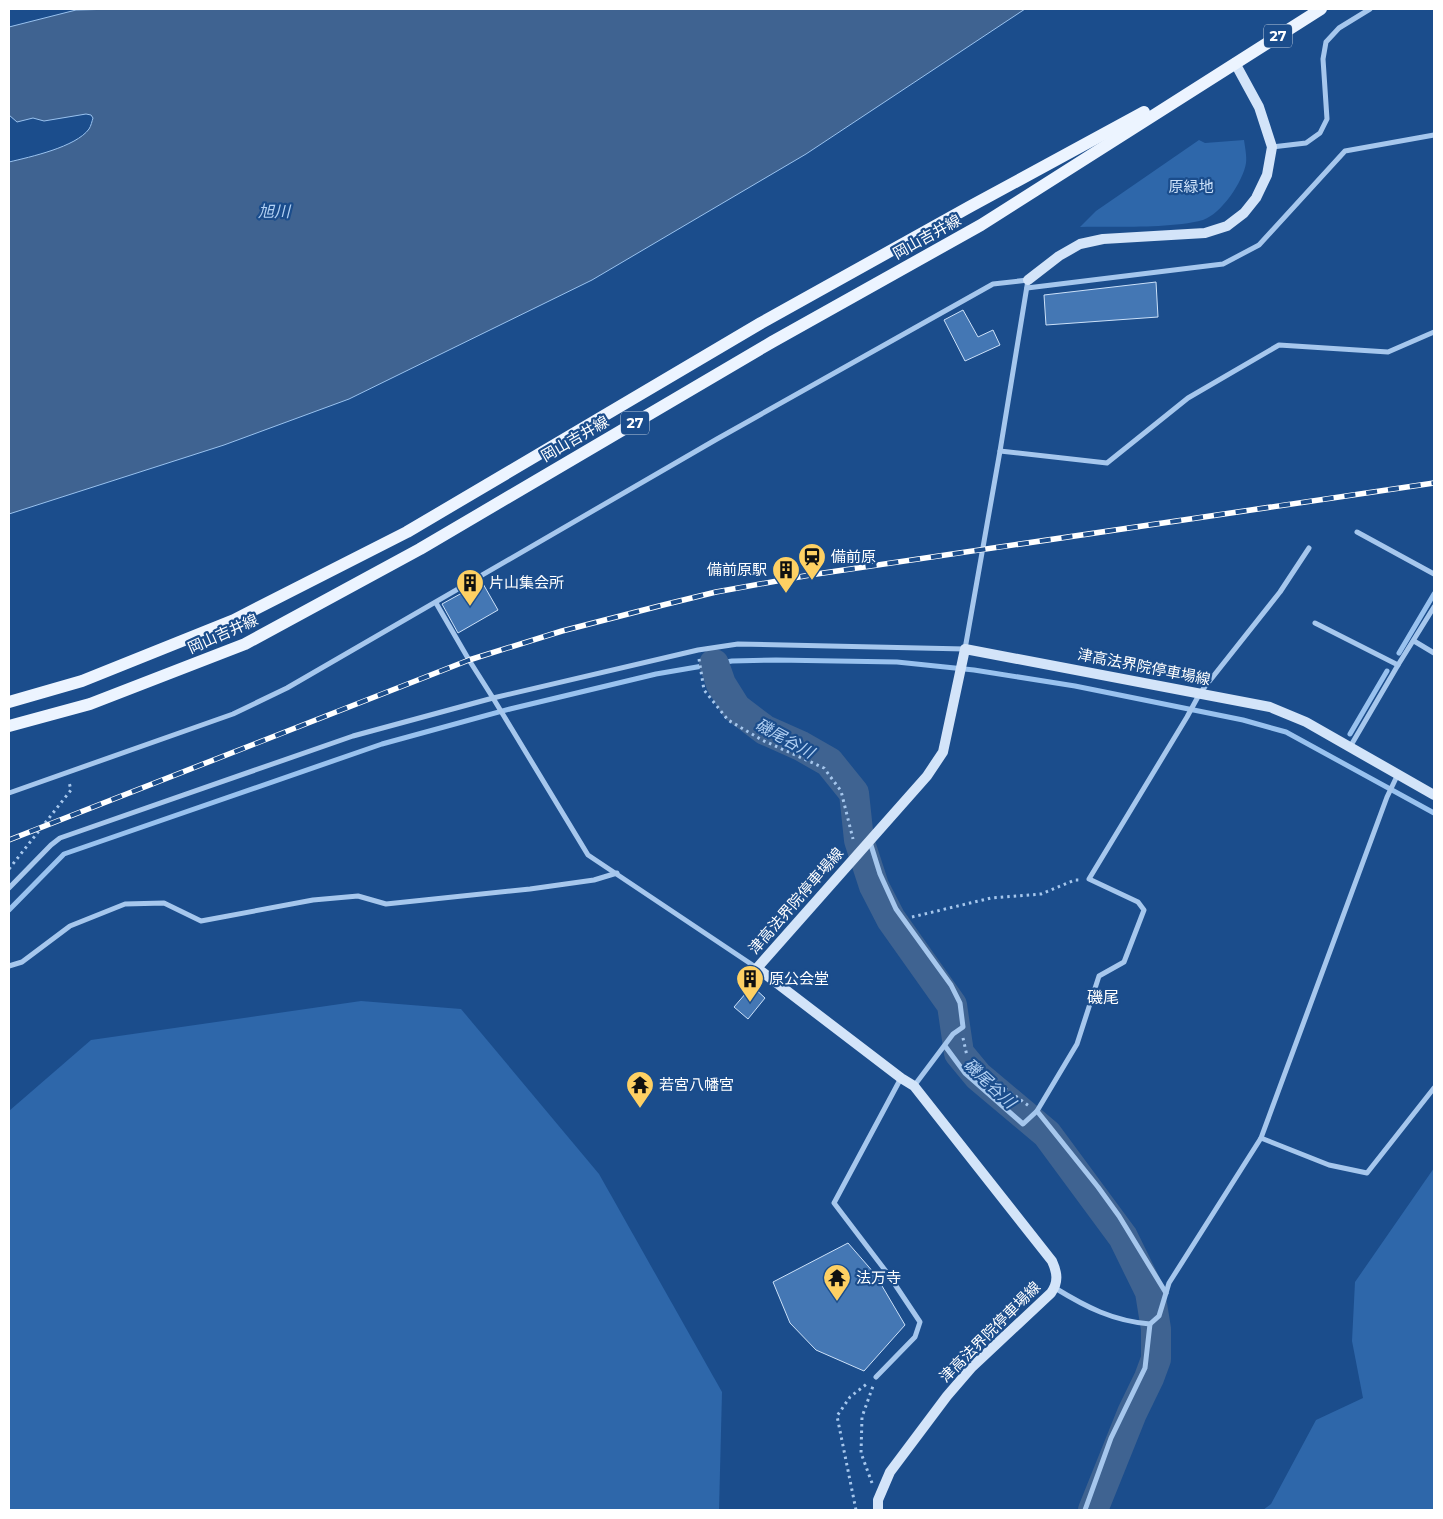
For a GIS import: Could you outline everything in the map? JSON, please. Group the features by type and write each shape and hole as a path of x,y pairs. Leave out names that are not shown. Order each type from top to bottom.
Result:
{"main road":[{"name":"岡山吉井線","path":"9,726 90,704 245,644 420,549 772,342 981,225 1321,9"},
{"name":"岡山吉井線","path":"9,702 82,681 234,620 398,536 770,319 971,206 1235,63"},
{"path":"1027,284 1059,256 1080,244 1103,240 1205,233 1227,226 1244,213 1256,198 1268,175 1272,147 1259,107 1235,63"},
{"name":"津高法界院停車場線","path":"878,1505 890,1472 947,1396 972,1367 1047,1298 1055,1288 1056,1271 1052,1261 914,1086 757,968 927,776 943,752 964,654 1200,693 1270,707 1306,722 1350,746 1395,779 1434,795"}],"street":[{"path":"1272,147 1306,144 1320,133 1327,119 1323,59 1326,42 1339,28 1370,9"},
{"path":"9,794 233,714 287,688 717,439 993,284 1027,284 1223,264 1259,245 1345,151 1434,135"},
{"path":"9,888 60,838 353,736 493,698 698,650 738,644 964,654 1027,284"},
{"path":"1000,451 1107,463 1188,398 1279,345 1388,352 1434,332"},
{"path":"1358,532 1434,574"},
{"path":"945,1046 964,1074 1023,1124 1037,1111 1077,1044 1099,976 1124,962 1144,910 1138,902 1089,879 1200,693 1280,592 1309,548"},
{"path":"436,603 588,855 757,968"},
{"path":"1350,746 1434,607"},
{"path":"1315,623 1398,664"},
{"path":"1414,641 1434,653"},
{"path":"1085,1510 1111,1438 1145,1368 1151,1324 1159,1316 1169,1283 1261,1138 1395,779"},
{"path":"868,843 880,874 902,919 951,985 960,1004 961,1028 953,1034 914,1086"},
{"path":"9,966 22,962 70,926 125,904 164,903 201,921 313,900 358,896 386,904 530,889 594,880 617,873"},
{"path":"876,1377 915,1337 920,1322 888,1274 834,1203 901,1078"},
{"path":"1261,1138 1329,1165 1367,1173 1434,1088"},
{"path":"1037,1111 1114,1209 1166,1293"},
{"path":"1055,1288 1088,1308 1121,1320 1151,1324"}],"path":[{"path":"692,659 708,656"},
{"path":"699,660 704,690 728,720 762,740 824,768 841,791 857,855"},
{"path":"9,870 71,790 67,774"},
{"path":"902,919 991,898 1040,894 1075,880 1089,879"},
{"path":"961,1028 967,1057"},
{"path":"978,1069 1037,1111"},
{"path":"876,1377 862,1417 861,1453 878,1505"},
{"path":"856,1510 837,1416 850,1397 876,1377"}],"green space":[{"name":"原緑地","path":"1199,140 1205,143 1244,140 1246,163 1241,179 1224,204 1210,217 1174,225 1080,227 1096,211"},
{"path":"361,1001 461,1009 599,1174 722,1392 719,1510 9,1510 9,1111 91,1040"},
{"path":"1434,1168 1434,1510 1263,1510 1271,1504 1316,1420 1363,1398 1352,1341 1355,1282"}],"water":[{"name":"旭川","path":"1025,9 806,154 592,280 349,399 224,445 9,514 9,162 52,150 74,141 89,129 93,118 91,115 86,114 44,121 33,118 17,122 9,115 9,27 76,10"}],"building":[{"path":"1156,282 1158,317 1046,325 1044,295"},
{"path":"963,310 978,337 993,330 1000,345 965,361 944,320"},
{"name":"片山集会所","path":"482,582 498,610 458,633 442,604"},
{"name":"原公会堂","path":"752,986 765,998 748,1019 734,1007"},
{"name":"法万寺","path":"848,1243 875,1274 905,1325 864,1371 816,1350 790,1323 773,1282"}],"waterway":[{"path":"1399,653 1434,594"},
{"path":"9,910 64,854 382,744 510,709 656,674 732,661 897,662 974,670 1075,686 1243,720 1286,732 1434,813"},
{"name":"磯尾谷川","path":"714,664 721,684 736,708 765,730 801,746 829,762 854,793 859,840 874,886 891,919 952,1005 959,1053 978,1076 1047,1134 1123,1237 1150,1292 1156,1329 1156,1359 1093,1510"},
{"path":"1350,734 1387,671"}],"railway":[{"path":"9,840 469,660 562,631 663,605 716,592 810,575 1434,483"}],"place":[{"name":"備前原","path":"812,581"},
{"name":"備前原駅","path":"786,594"},
{"name":"片山集会所","path":"470,607"},
{"name":"原公会堂","path":"750,1003"},
{"name":"若宮八幡宮","path":"640,1109"},
{"name":"法万寺","path":"837,1302"}],"district":[{"name":"磯尾","path":"1103,997"}]}
